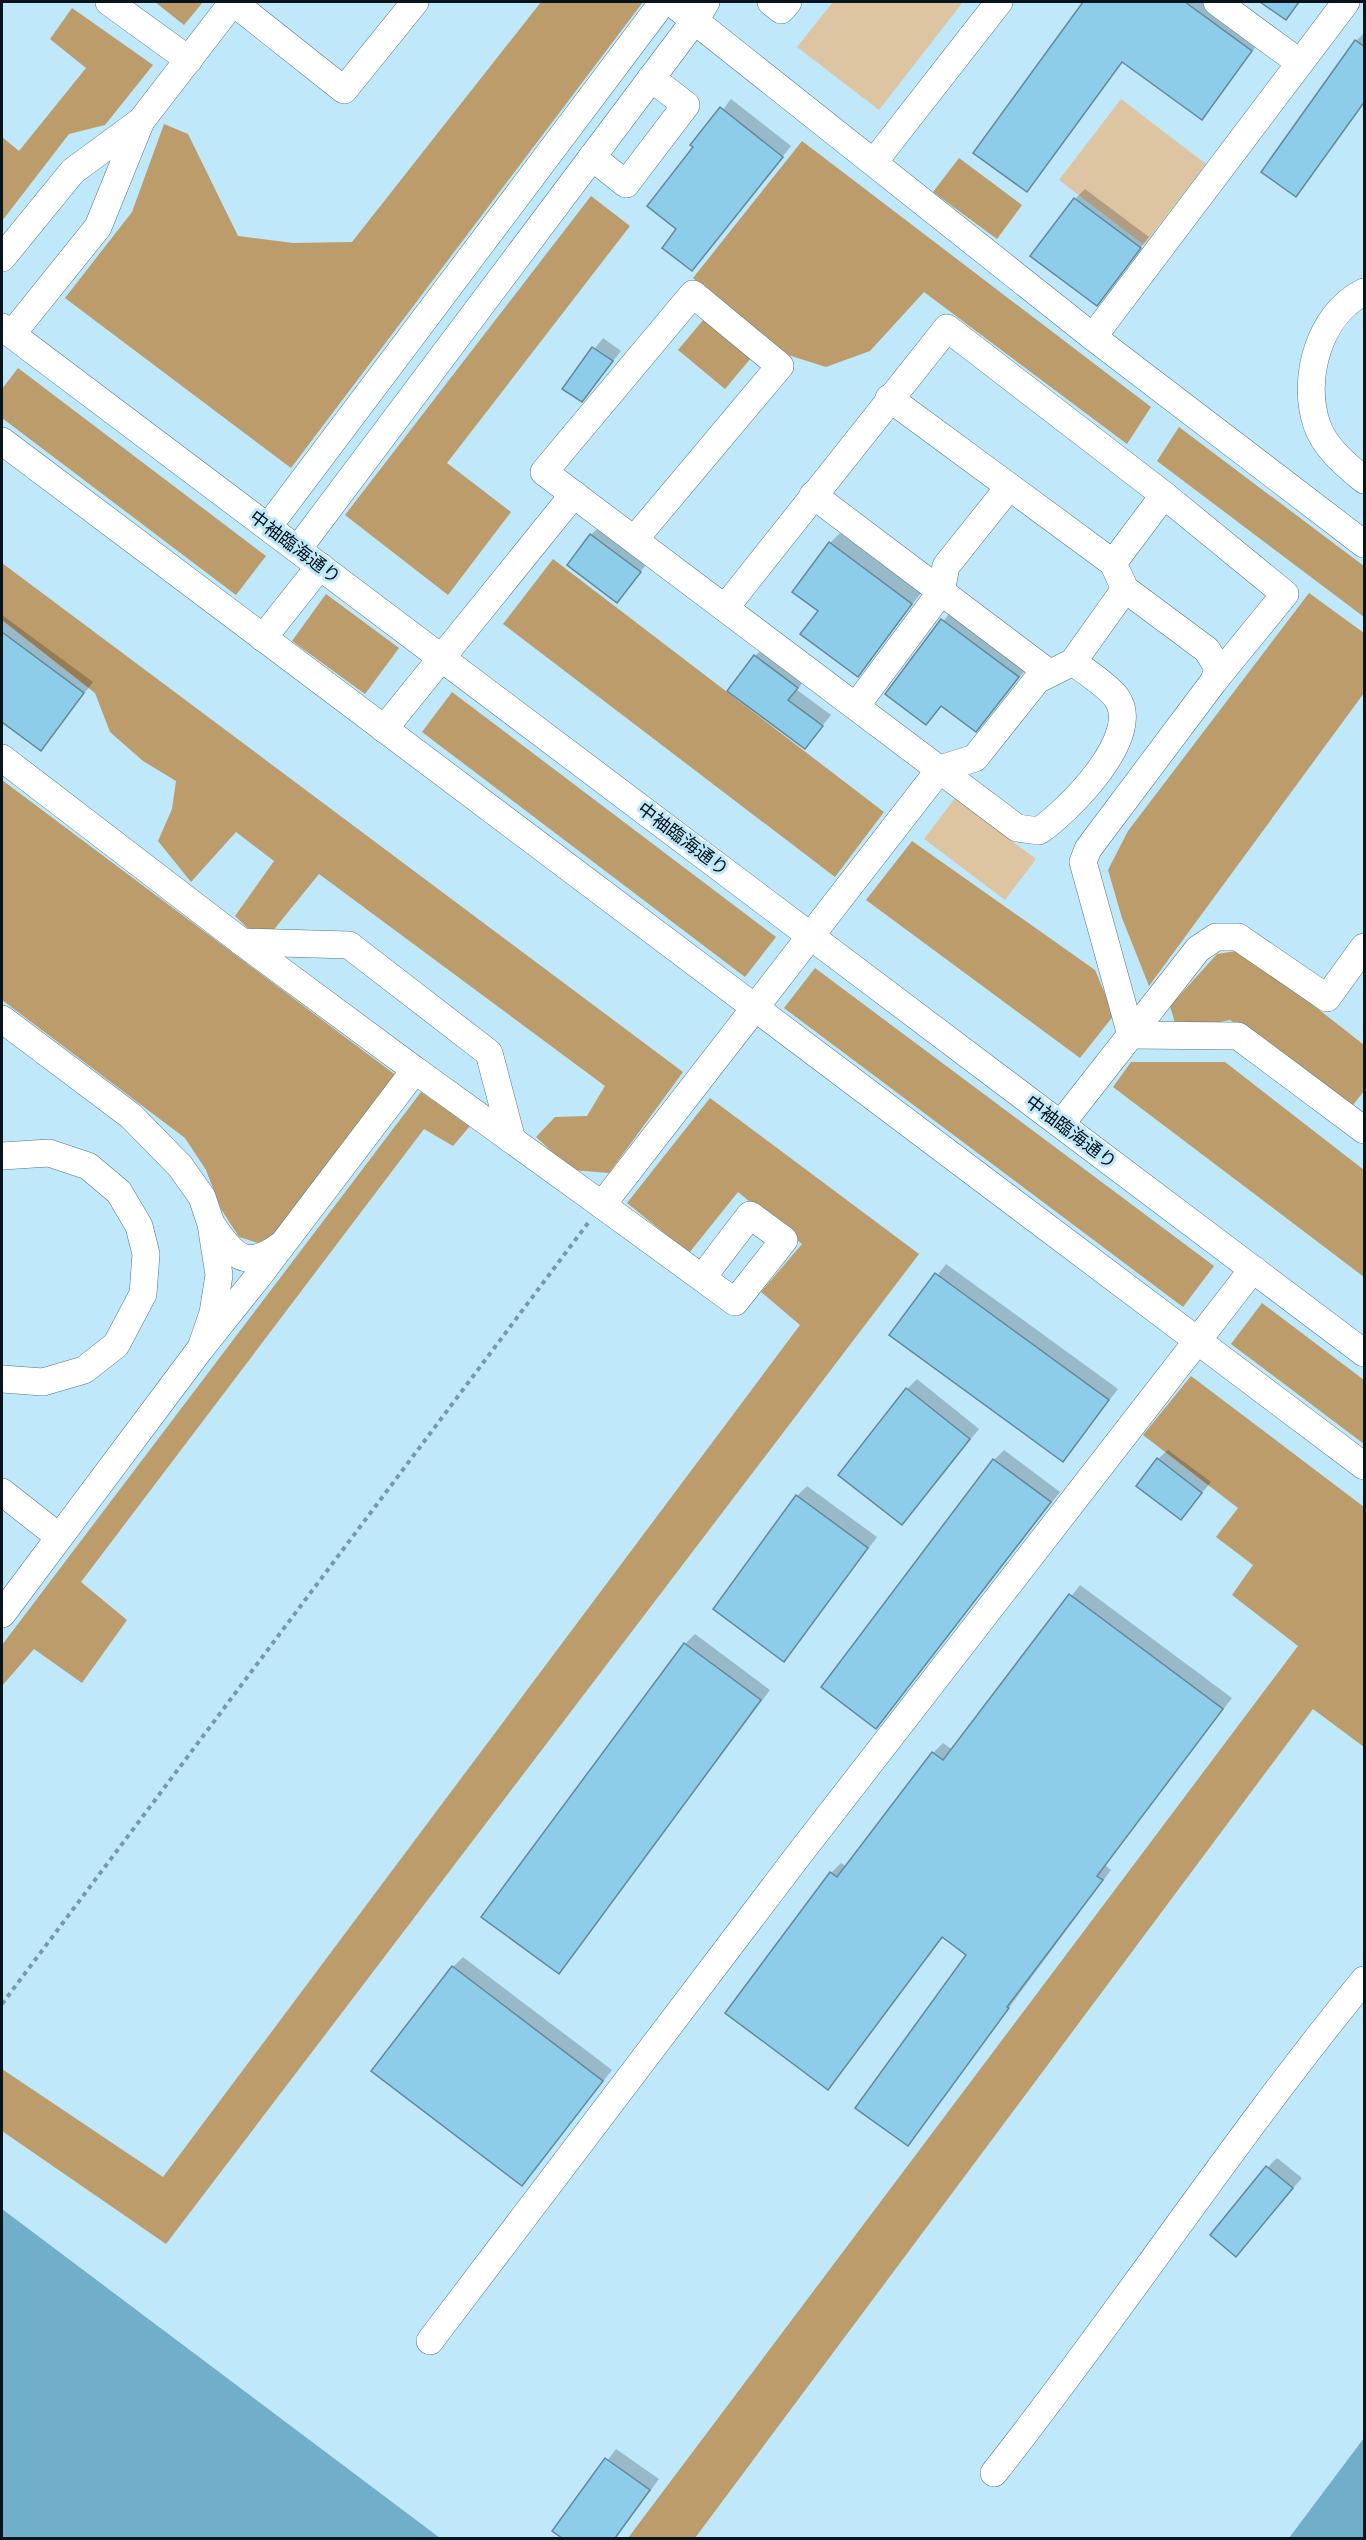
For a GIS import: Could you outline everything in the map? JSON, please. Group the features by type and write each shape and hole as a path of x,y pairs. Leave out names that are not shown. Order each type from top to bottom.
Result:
{"street":[{"path":"109,2 189,60"},
{"path":"2,258 73,171 141,121 233,2 344,90 415,2"},
{"path":"268,527 663,2"},
{"path":"671,2 701,11 874,162 1093,337 1365,544"},
{"path":"771,2 782,10 788,2"},
{"path":"874,162 999,2"},
{"path":"1217,2 1300,63"},
{"path":"1093,337 1346,2"},
{"path":"298,549 701,11"},
{"path":"592,157 626,184 686,105 651,78"},
{"path":"7,331 98,227 141,121"},
{"path":"1365,292 1326,326 1310,380 1317,425 1340,462 1365,480"},
{"path":"634,540 780,366 693,294 544,472 634,540 940,769 1017,828 1039,831 1060,817 1116,748 1124,723 1117,698 1061,668 941,592 813,495"},
{"path":"725,608 946,328 1164,495 1285,594 1214,681 1088,849 1083,862 1131,1035"},
{"name":"中袖臨海通り","path":"7,331 1365,1353"},
{"path":"889,398 1113,563 1125,589 1207,650 1218,668 1214,681"},
{"path":"2,441 1365,1466"},
{"path":"856,706 941,592 946,566 1009,487"},
{"path":"384,729 574,494"},
{"path":"1113,563 1164,495"},
{"path":"263,638 320,566"},
{"path":"602,1205 753,1007 812,936 940,769 975,758 1037,680 1061,668 1125,589"},
{"path":"2,758 242,942 702,1278"},
{"path":"1061,1124 1198,949 1216,937 1238,938 1327,998 1365,947"},
{"path":"242,942 349,945 489,1053 512,1140"},
{"path":"2,1019 131,1116 180,1166 201,1197 211,1224 219,1275 213,1313 201,1348"},
{"path":"1131,1035 1238,1036 1365,1130"},
{"path":"2,1614 58,1536 415,1070"},
{"path":"2,1156 49,1153 88,1166 118,1192 139,1226 146,1254 143,1294 116,1345 84,1370 43,1382 2,1379"},
{"path":"211,1224 236,1256 251,1261 265,1257 283,1244"},
{"path":"430,2341 805,1848 1253,1269"},
{"path":"2,1492 58,1536"},
{"path":"994,2473 1064,2383 1260,2114 1365,1980"}],"path":[{"path":"2,2004 602,1205"}],"shaded area":[{"path":"155,2 203,2 184,25"},
{"path":"541,2 643,2 291,468 65,298 132,212 164,124 188,134 238,236 293,243 352,242"},
{"path":"833,2 963,2 879,110 797,47"},
{"path":"72,8 153,65 105,125 69,134 2,221 2,137 19,151 86,68 50,39"},
{"path":"1121,99 1206,164 1144,245 1059,180"},
{"path":"802,141 1151,407 1127,444 924,292 870,351 826,367 785,354 693,278"},
{"path":"959,158 1022,205 997,239 933,192"},
{"path":"591,196 630,226 447,463 511,512 448,595 345,515"},
{"path":"704,319 751,358 725,389 678,350"},
{"path":"18,368 266,556 236,595 2,418 2,389"},
{"path":"1179,427 1364,566 1364,617 1157,461"},
{"path":"553,559 884,812 835,877 503,624"},
{"path":"2,563 683,1072 609,1173 572,1170 536,1137 555,1117 587,1116 605,1086 319,874 263,943 235,916 274,861 236,832 191,882 158,841 172,809 176,781 143,761 110,732 95,693 2,620"},
{"path":"1309,593 1364,633 1364,693 1149,986 1122,918 1108,870 1128,831"},
{"path":"326,594 399,648 365,694 292,641"},
{"path":"452,692 776,937 745,977 422,732"},
{"path":"2,780 397,1076 268,1246 239,1237 221,1209 206,1170 185,1138 2,1000"},
{"path":"955,798 1036,859 1005,900 924,839"},
{"path":"912,841 1095,970 1114,1015 1080,1058 866,900"},
{"path":"1243,950 1364,1045 1364,1091 1353,1105 1230,1020 1192,1028 1175,1023 1170,1006 1217,954"},
{"path":"815,968 1214,1266 1183,1307 784,1008"},
{"path":"1131,1062 1225,1062 1364,1170 1364,1277 1113,1087"},
{"path":"421,1092 470,1126 453,1146 424,1129 81,1582 127,1620 82,1683 34,1649 2,1686 2,1645"},
{"path":"710,1098 919,1254 166,2244 2,2131 2,2069 163,2177 800,1325 761,1292 802,1244 738,1192 689,1253 627,1203"},
{"path":"1262,1303 1364,1380 1364,1444 1231,1344"},
{"path":"1191,1376 1364,1507 1364,1747 1313,1709 695,2538 628,2538 1298,1646 1232,1595 1253,1565 1216,1537 1238,1508 1143,1435"}],"water":[{"path":"2,2209 440,2538 2,2538"},
{"path":"1364,2438 1364,2538 1289,2538"}],"building":[{"path":"1083,2 1185,2 1252,51 1202,120 1122,62 1027,192 973,153"},
{"path":"1260,2 1299,2 1286,20"},
{"path":"1355,40 1365,47 1365,101 1296,197 1261,172"},
{"path":"720,107 783,157 692,271 662,248 676,229 647,206 693,147 690,145"},
{"path":"1074,198 1141,248 1097,306 1030,256"},
{"path":"592,347 613,361 582,402 562,389"},
{"path":"590,534 641,572 617,603 567,565"},
{"path":"829,542 912,604 858,677 800,634 818,611 792,592"},
{"path":"941,619 1019,677 976,732 941,706 926,725 885,694"},
{"path":"2,632 84,693 41,751 2,722"},
{"path":"754,655 798,688 788,700 823,726 805,749 727,691"},
{"path":"935,1273 1109,1400 1063,1462 889,1335"},
{"path":"906,1388 970,1439 902,1525 838,1475"},
{"path":"1157,1458 1202,1493 1181,1520 1136,1486"},
{"path":"993,1459 1051,1502 876,1729 821,1687"},
{"path":"796,1495 868,1548 784,1662 713,1609"},
{"path":"1069,1594 1223,1709 1097,1876 1103,1880 1007,2007 1009,2008 908,2146 855,2108 966,1955 942,1937 828,2090 725,2013 830,1872 837,1877 932,1752 943,1760"},
{"path":"684,1643 761,1700 559,1974 481,1917"},
{"path":"452,1966 603,2081 522,2186 371,2071"},
{"path":"1266,2166 1293,2188 1236,2257 1210,2235"},
{"path":"605,2458 650,2490 615,2538 562,2538 552,2531"}]}
